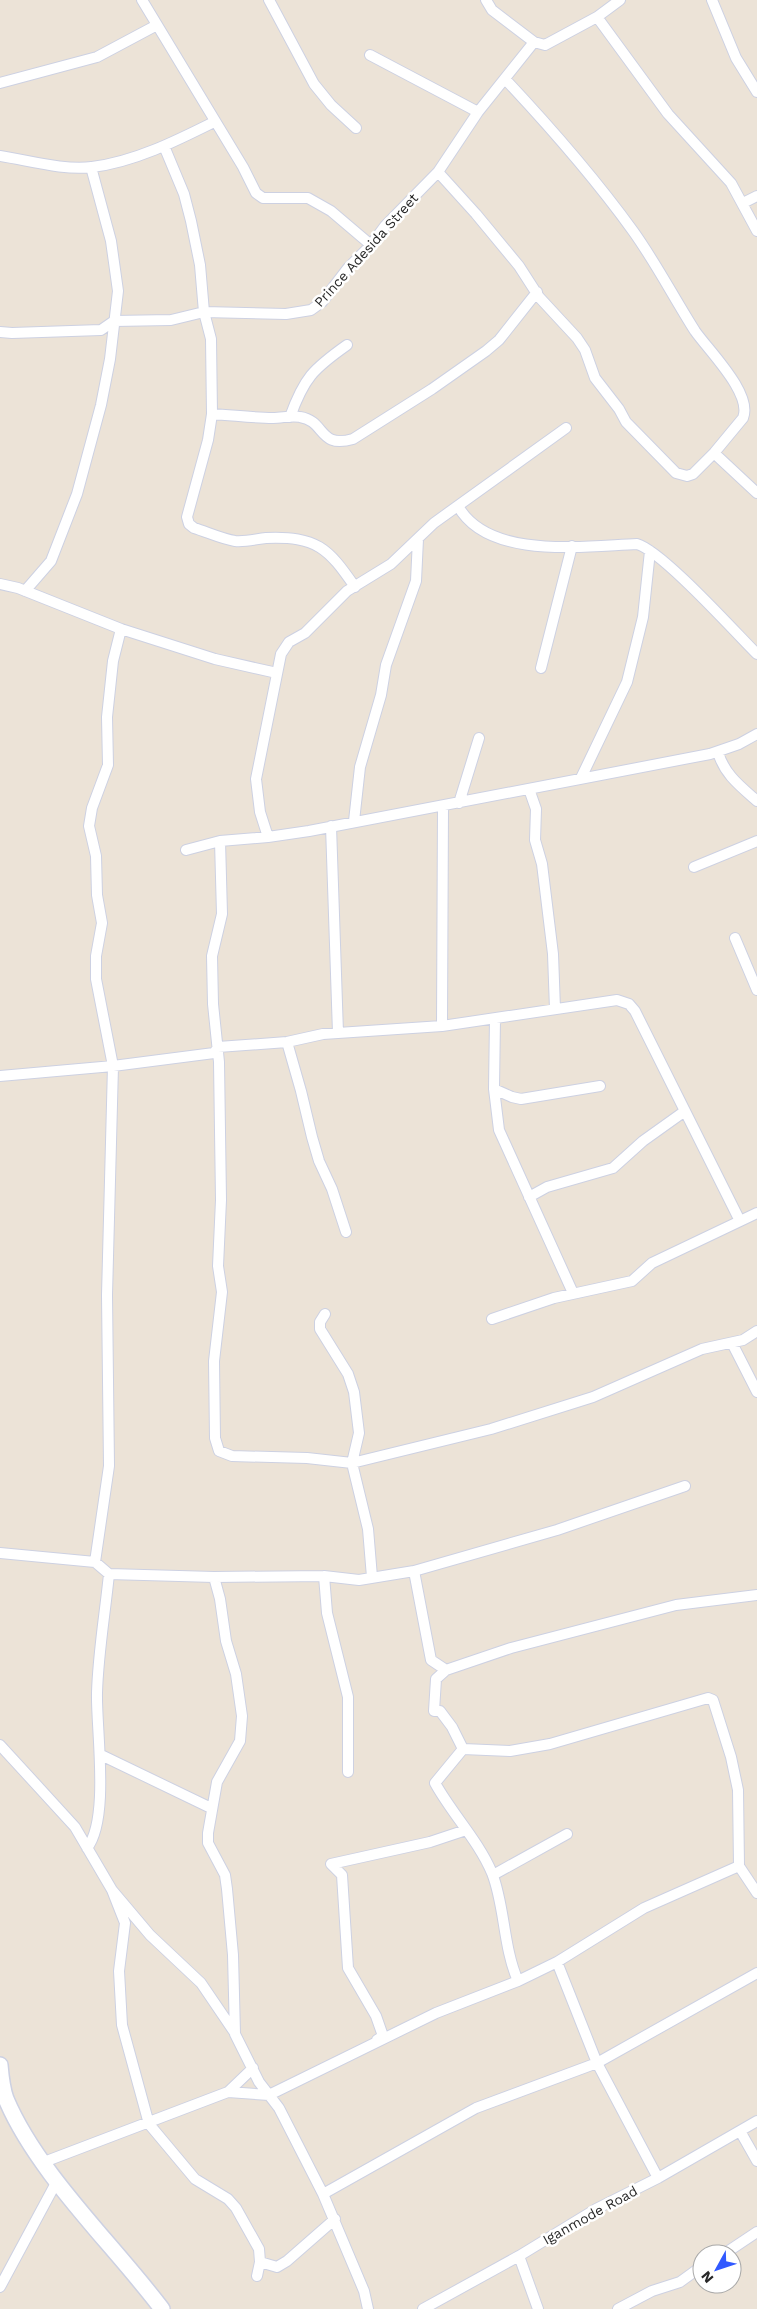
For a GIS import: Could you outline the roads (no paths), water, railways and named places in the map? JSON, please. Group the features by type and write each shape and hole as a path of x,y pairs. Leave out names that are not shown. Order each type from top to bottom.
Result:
{"street":[{"path":"142,0 214,122 243,167 256,193 263,198 308,198 331,210 371,245"},
{"path":"270,0 314,84 331,105 356,128"},
{"path":"486,0 492,10 534,42 545,45 597,18 620,0"},
{"path":"712,0 736,58 757,92"},
{"path":"597,18 668,114 703,150 731,183 744,203 757,231"},
{"path":"0,82 97,57 157,25"},
{"name":"Prince Adesida Street","path":"0,332 101,330 114,322 171,320 204,312 286,314 311,310 322,302 348,268 371,245 385,226 438,172 478,112 534,42"},
{"path":"370,54 478,112"},
{"path":"438,172 476,214 537,292 577,338 585,350 595,378 626,422 669,467 681,476 693,474 714,453 746,411 738,389 697,333 633,230 553,130 506,79"},
{"path":"0,156 91,168 124,160 164,146 214,122"},
{"path":"164,146 184,194 191,221 200,265 204,312 211,339 212,414 208,440 187,517 189,524 194,528 233,540 267,538 312,544 325,549 335,558 355,587"},
{"path":"24,591 51,561 77,494 101,405 110,360 118,291 111,241 91,168"},
{"path":"744,203 757,196"},
{"path":"212,414 301,416 312,422 330,440 339,443 352,439 432,389 499,340 537,292"},
{"path":"290,417 306,379 320,364 347,345"},
{"path":"268,837 260,812 256,779 281,654 289,642 304,633 347,592 391,564 458,506 566,428"},
{"path":"714,453 757,493"},
{"path":"458,506 475,527 502,539 540,546 637,544 646,546 757,654"},
{"path":"354,821 360,767 381,696 386,665 416,581 418,539"},
{"path":"541,668 572,546"},
{"path":"581,778 627,682 643,617 650,551"},
{"path":"0,584 24,591 121,629 215,659 277,673"},
{"path":"95,1562 109,1466 108,1295 113,1066 96,979 96,956 102,922 97,895 96,856 89,826 92,808 108,765 107,717 113,662 121,629"},
{"path":"186,850 220,840 268,837 459,803 718,752 739,744 757,734"},
{"path":"459,803 479,738"},
{"path":"718,752 722,766 729,775 757,801"},
{"path":"529,789 536,809 535,840 542,864 553,954 555,1009"},
{"path":"442,1026 443,806"},
{"path":"330,826 338,1033"},
{"path":"220,840 222,914 212,956 218,1047 221,1200 218,1266 222,1292 214,1361 216,1445 219,1450 232,1456 307,1458 352,1463 491,1429 593,1397 702,1349 743,1340 757,1331"},
{"path":"694,867 757,842"},
{"path":"735,938 757,990"},
{"path":"218,1047 287,1042 338,1033 442,1026 495,1020 617,1000 629,1004 635,1011 740,1221"},
{"path":"495,1020 494,1089 499,1130 573,1293"},
{"path":"287,1042 302,1091 319,1161 332,1189 346,1232"},
{"path":"0,1076 113,1066 214,1053 218,1047"},
{"path":"494,1089 521,1099 600,1086"},
{"path":"529,1197 547,1187 613,1168 643,1141 685,1111"},
{"path":"492,1319 573,1293 632,1281 652,1263 757,1213"},
{"path":"325,1314 320,1322 320,1329 348,1374 354,1392 359,1433 352,1463 368,1529 372,1577"},
{"path":"732,1343 757,1392"},
{"path":"0,1553 95,1562 109,1574 214,1578 324,1576 359,1580 414,1571 557,1530 685,1486"},
{"path":"414,1571 436,1679 434,1711 440,1711 452,1727 463,1749"},
{"path":"87,1848 92,1843 97,1824 101,1755 97,1693 109,1574"},
{"path":"324,1576 327,1613 348,1696 348,1772"},
{"path":"214,1578 220,1599 226,1640 236,1674 242,1716 240,1741 222,1770 211,1808 208,1843 225,1875 227,1889 233,1956 235,2034"},
{"path":"436,1679 446,1670 511,1648 676,1605 757,1595"},
{"path":"431,1660 446,1670"},
{"path":"463,1749 510,1751 531,1748 571,1739 708,1698 713,1700 731,1756 738,1790 739,1866 757,1893"},
{"path":"0,1745 75,1826 112,1890 146,1931 200,1983 235,2034 254,2068 259,2082 288,2125 323,2194 364,2291 368,2309"},
{"path":"463,1749 435,1783 444,1801 480,1848 493,1875 509,1953 518,1981"},
{"path":"101,1755 211,1808"},
{"path":"376,2041 383,2036 348,1968 342,1875 332,1864 430,1842 466,1830"},
{"path":"493,1875 567,1834"},
{"path":"228,2092 269,2095 436,2013 518,1981 557,1962 644,1908 739,1866"},
{"path":"112,1890 125,1923 119,1971 122,2025 148,2124 195,2180 228,2199 236,2208 259,2249 260,2262 257,2276"},
{"path":"557,1962 597,2063 658,2178"},
{"path":"323,2194 476,2108 597,2063 757,1973"},
{"path":"0,2065 6,2098 20,2125 44,2162 57,2181 162,2309"},
{"path":"44,2162 228,2092 254,2068"},
{"name":"Iganmode Road","path":"423,2309 519,2256 596,2209 658,2178 757,2121"},
{"path":"740,2131 757,2161"},
{"path":"0,2287 57,2181"},
{"path":"260,2262 277,2267 287,2261 335,2220"},
{"path":"739,2244 757,2232"},
{"path":"519,2256 538,2309"},
{"path":"618,2309 652,2291 680,2282 692,2273"}]}
